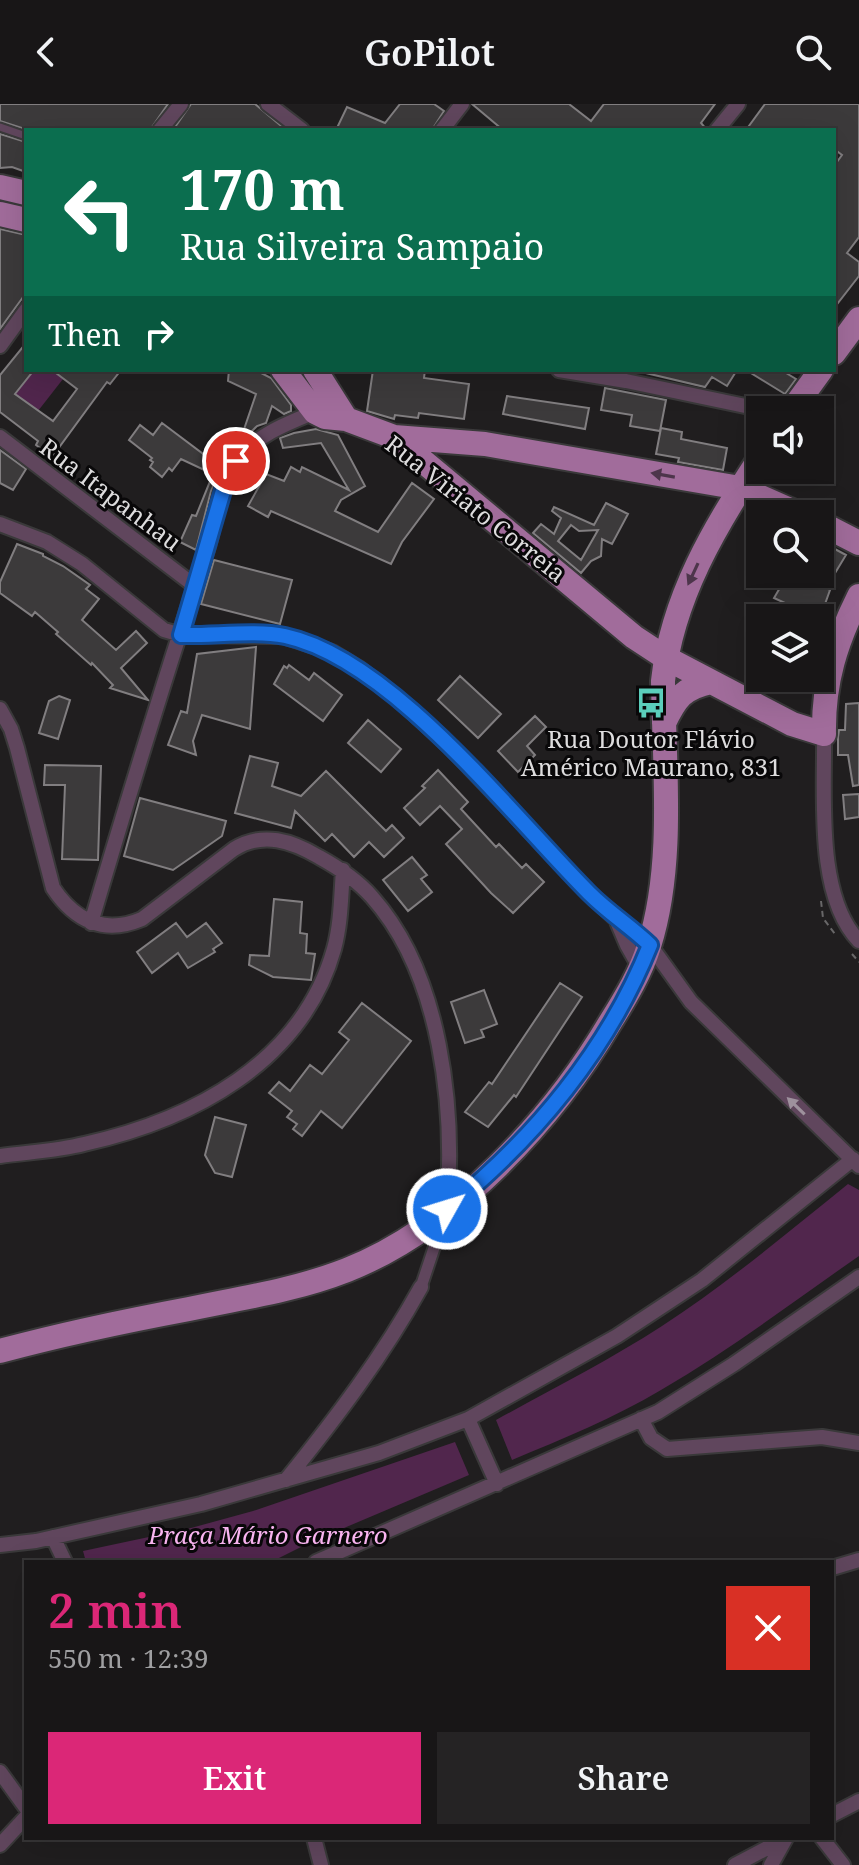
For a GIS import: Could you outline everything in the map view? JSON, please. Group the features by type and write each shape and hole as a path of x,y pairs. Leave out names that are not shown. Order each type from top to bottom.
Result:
{"main road":[{"path":"0,187 24,193"},
{"path":"0,214 24,220"},
{"path":"836,350 859,319"},
{"path":"285,372 315,412"},
{"path":"316,372 346,419"},
{"path":"802,396 820,372"},
{"name":"Rua Viriato Correia","path":"315,412 325,417 346,419 394,437 634,637 711,682 815,732"},
{"path":"394,437 485,444 740,488 767,500"},
{"path":"0,1351 73,1332 276,1291 350,1269 405,1240 447,1209 525,1140 561,1097 597,1045 650,945 664,874 666,658 682,599 697,564 746,479"},
{"path":"834,530 859,543"},
{"path":"815,732 827,676 859,596"},
{"path":"664,723 683,693 691,687 711,682"}],"street":[{"path":"162,128 181,104"},
{"path":"268,104 299,128"},
{"path":"444,128 462,104"},
{"path":"719,128 738,104"},
{"path":"0,346 24,313"},
{"path":"571,372 746,406"},
{"path":"614,372 626,381"},
{"path":"91,923 227,477 236,461 264,435 315,412"},
{"name":"Rua Itapanhau","path":"0,437 195,586"},
{"path":"0,524 47,542 82,564 164,630 181,635 283,636 332,652 360,669 450,747 616,919 650,945 691,1002 856,1162 702,1280 617,1336 468,1419 379,1453 201,1504 53,1537 0,1545"},
{"path":"0,709 17,748 53,888 61,900 91,923 109,928 126,926 142,919 248,840 279,840 343,870 372,897 410,954 428,998 437,1036 446,1107 447,1209 421,1287 398,1329 328,1428 286,1480"},
{"path":"815,732 824,759 826,837 831,877 842,917 859,941"},
{"path":"0,1156 81,1145 128,1133 188,1110 239,1082 292,1031 316,995 327,971 339,927 343,870"},
{"path":"616,919 640,968"},
{"path":"321,1560 641,1419 734,1364 859,1277"},
{"path":"468,1419 497,1484"},
{"path":"641,1419 651,1438 667,1449 822,1437 859,1443"},
{"path":"53,1537 64,1560"},
{"path":"834,1567 859,1560"},
{"path":"0,1772 24,1805"},
{"path":"834,1814 859,1801"},
{"path":"0,1845 24,1819"},
{"path":"315,1840 321,1865"},
{"path":"735,1865 782,1840"},
{"path":"771,1865 785,1840"},
{"path":"824,1840 843,1865"}],"lane":[{"path":"0,127 24,135"}],"green space":[{"path":"32,372 54,372 63,379 38,411 15,394"},
{"path":"848,1184 859,1190 859,1256 687,1375 606,1419 512,1460 496,1420 601,1363 686,1310"},
{"name":"Praça Mário Garnero","path":"455,1442 469,1475 275,1560 85,1560 83,1551 253,1511"}],"building":[{"path":"0,104 168,104 151,128 24,129 0,121"},
{"path":"191,104 255,104 284,128 174,128"},
{"path":"400,104 434,104 444,111 433,128 337,128 347,107 385,123"},
{"path":"472,104 569,104 591,121 604,104 715,104 701,123 705,128 501,128"},
{"path":"765,104 859,104 859,237 847,253 859,262 859,276 836,305 836,163 842,155 836,150 836,128 747,128"},
{"path":"0,134 24,141 24,171 12,167 0,168"},
{"path":"0,229 24,235 24,296 0,329"},
{"path":"24,345 24,372 32,372 15,394 53,421 77,389 55,372 119,372 110,384 107,382 52,457 36,445 38,441 0,412 0,375"},
{"path":"229,372 261,372 271,378 291,405 291,411 284,414 272,406 266,423 257,426 239,444 256,394 228,381"},
{"path":"373,372 425,372 424,378 469,384 464,419 419,413 418,418 395,415 394,419 367,411"},
{"path":"641,372 736,372 727,386 712,377 705,387"},
{"path":"749,372 784,372 796,379 785,394"},
{"path":"605,388 666,400 660,431 630,426 632,415 601,410"},
{"path":"507,396 589,408 585,429 503,414"},
{"path":"162,423 206,456 209,452 226,458 211,491 196,550 180,542 192,515 196,516 213,474 181,459 172,471 169,468 162,477 150,467 152,458 129,440 140,425 153,435"},
{"path":"661,428 682,432 681,439 727,448 723,470 678,462 679,458 656,454"},
{"path":"316,429 338,435 365,486 341,500 335,511 378,532 412,483 434,499 402,542 391,564 271,511 268,517 248,506 266,474 284,481 291,467 300,472 302,467 349,490 321,443 283,448 280,438"},
{"path":"0,450 26,469 13,490 0,483"},
{"path":"606,503 628,514 612,544 602,539 601,556 591,561 581,573 533,533 541,524 554,534 561,518 552,511 554,507 594,525","holes":["571,525 579,531 598,530 581,560 558,541"]},
{"path":"17,544 43,554 90,585 86,589 99,599 82,620 116,650 136,631 147,643 121,668 148,700 110,688 113,685 92,663 35,612 32,616 0,593 0,582"},
{"path":"834,549 846,555 834,575"},
{"path":"214,560 292,580 280,624 201,604"},
{"path":"780,588 830,590 825,604 784,604 774,598"},
{"path":"256,647 250,729 202,715 193,741 196,755 168,745 181,711 187,713 197,654"},
{"path":"289,665 309,680 314,673 342,695 323,721 274,684 284,666 287,668"},
{"path":"460,676 501,714 478,738 438,700"},
{"path":"59,696 70,700 58,739 39,733 49,701"},
{"path":"859,703 859,785 853,786 848,755 838,755 838,737 839,730 845,730 846,704"},
{"path":"535,716 546,727 527,746 535,755 518,772 498,751"},
{"path":"368,720 401,749 381,772 348,743"},
{"path":"250,756 278,763 272,786 301,796 326,771 386,831 392,825 404,838 384,857 369,842 354,857 332,834 325,841 295,811 291,828 235,813"},
{"path":"45,765 101,766 98,860 62,859 65,785 44,785"},
{"path":"438,770 468,802 461,809 496,847 499,844 522,868 526,864 544,882 513,913 446,844 462,829 440,806 420,825 404,808"},
{"path":"859,794 859,817 845,819 843,795"},
{"path":"140,798 226,821 222,836 173,870 124,856"},
{"path":"412,857 427,875 421,879 432,892 408,911 383,880"},
{"path":"274,899 302,902 300,933 307,934 306,953 315,954 311,980 273,977 249,965 250,955 269,956"},
{"path":"176,923 187,937 206,923 222,943 213,949 215,952 188,968 178,953 152,973 137,952"},
{"path":"560,983 582,997 516,1097 514,1095 488,1127 465,1112 489,1082 492,1084"},
{"path":"484,990 497,1024 481,1030 484,1037 465,1043 451,1002"},
{"path":"362,1003 411,1041 342,1128 321,1111 302,1136 293,1129 297,1124 287,1117 292,1111 269,1093 279,1082 290,1091 310,1065 322,1074 349,1040 339,1032"},
{"path":"215,1117 246,1125 232,1177 215,1173 205,1155"}],"place":[{"name":"Rua Doutor Flávio Américo Maurano, 831","path":"651,703"}],"route":[{"path":"236,461 227,477 181,635 283,636 332,652 360,669 450,747 589,893 650,945 626,997 561,1097 525,1140 488,1176 447,1209"}]}
